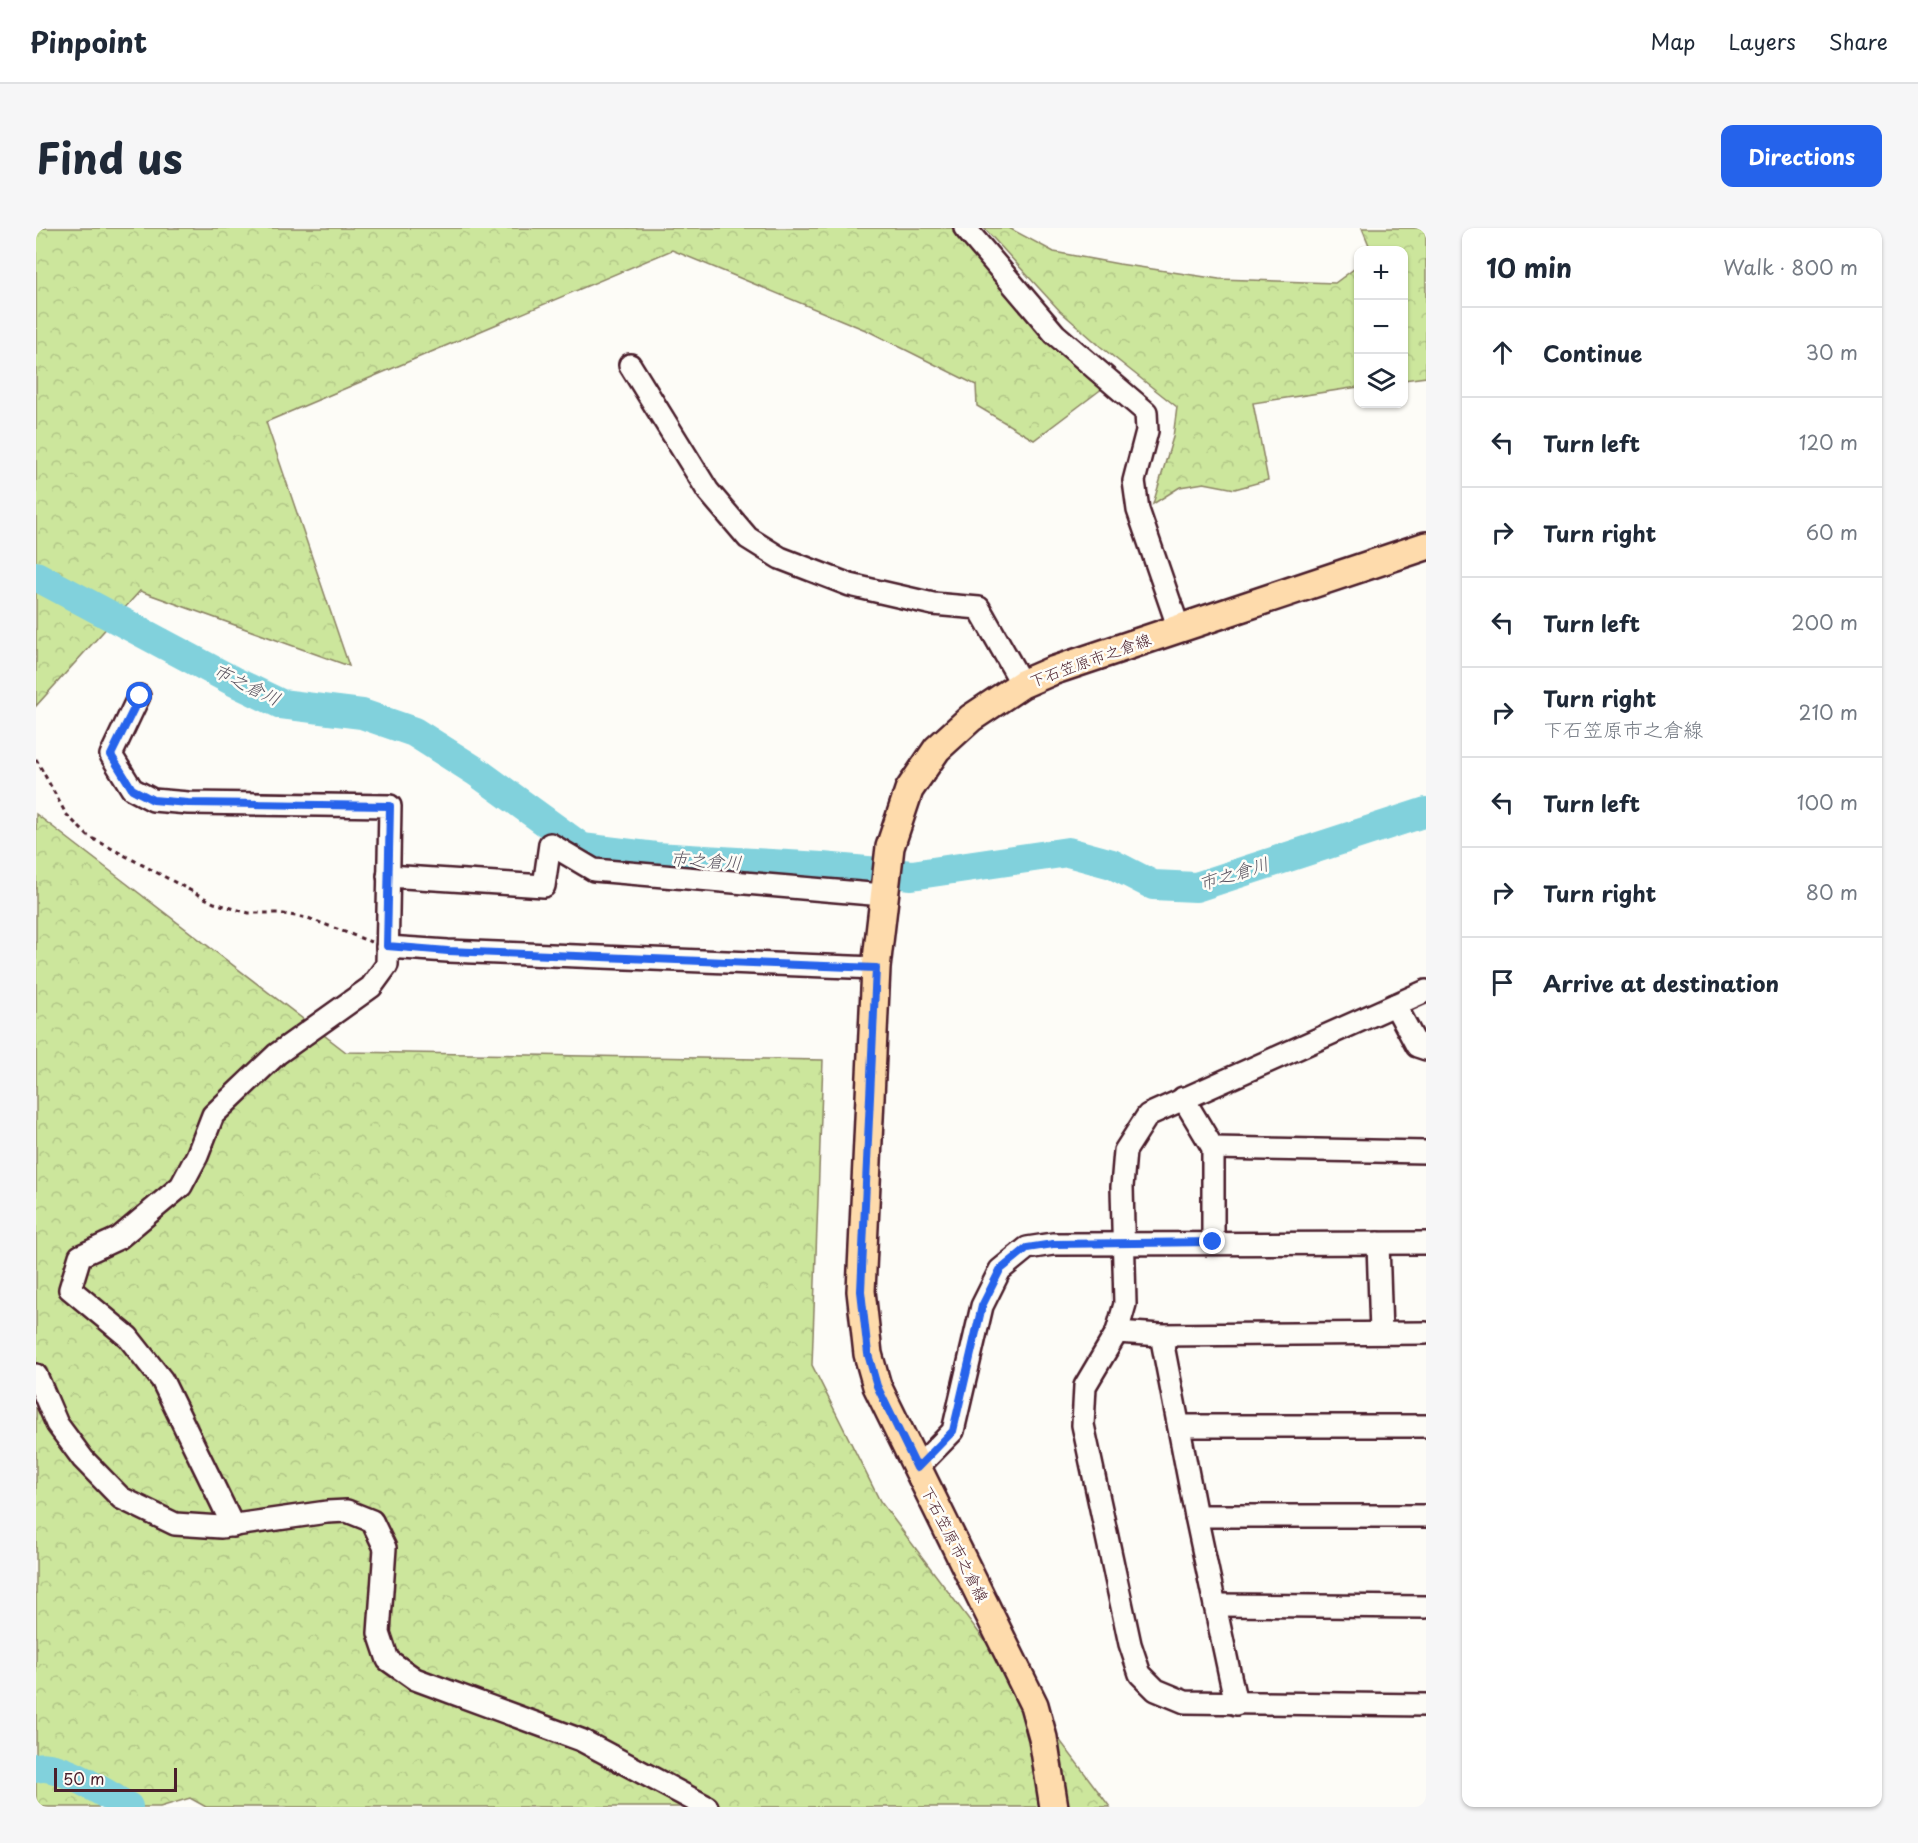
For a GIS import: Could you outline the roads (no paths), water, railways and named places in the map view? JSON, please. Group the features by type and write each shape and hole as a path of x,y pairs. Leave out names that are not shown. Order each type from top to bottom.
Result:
{"main road":[{"name":"下石笠原市之倉線","path":"1054,1807 1043,1738 1034,1705 877,1386 868,1354 861,1291 876,968 890,846 909,790 937,749 971,718 1022,684 1052,671 1426,546"}],"street":[{"path":"965,228 1055,334 1146,411 1147,431 1134,481 1138,510 1179,629"},
{"path":"630,365 708,491 748,538 780,558 850,585 933,604 979,608 1022,684"},
{"path":"140,696 111,755 132,789 153,800 188,803 390,806 387,965 371,987 277,1054 213,1115 197,1156 181,1186 120,1238 80,1256 70,1288 128,1337 162,1380 233,1526"},
{"path":"388,876 544,886 550,844 594,870 883,895"},
{"path":"387,946 448,951 876,968"},
{"path":"1426,991 1148,1115 1125,1150 1122,1187 1125,1305 1117,1332 1085,1386 1083,1425 1133,1654 1140,1674 1156,1689 1185,1702 1426,1706"},
{"path":"1395,1005 1417,1046 1426,1049"},
{"path":"1183,1098 1213,1148 1213,1242"},
{"path":"1213,1148 1426,1152"},
{"path":"1378,1243 1381,1333"},
{"path":"917,1468 953,1431 982,1306 1000,1270 1027,1248 1053,1244 1426,1243"},
{"path":"1117,1332 1161,1335 1426,1333"},
{"path":"1161,1335 1236,1704"},
{"path":"36,1375 57,1424 83,1460 121,1498 175,1524 221,1527 347,1511 372,1521 385,1548 380,1633 388,1660 415,1679 581,1740 707,1807"},
{"path":"1179,1426 1426,1426"},
{"path":"1196,1516 1426,1516"},
{"path":"1215,1605 1426,1607"}],"waterway":[{"name":"市之倉川","path":"36,576 233,681 281,704 362,714 414,732 477,772 582,848 656,857 912,875 1068,852 1112,864 1153,885 1196,887 1426,812"},
{"path":"36,1768 57,1769 69,1774 128,1807"}]}
